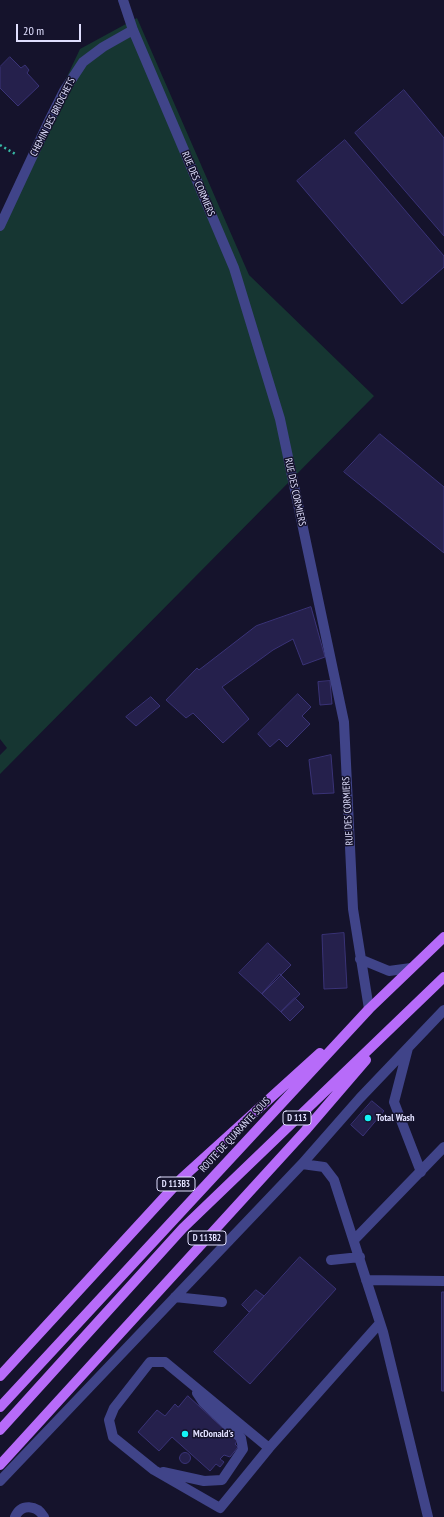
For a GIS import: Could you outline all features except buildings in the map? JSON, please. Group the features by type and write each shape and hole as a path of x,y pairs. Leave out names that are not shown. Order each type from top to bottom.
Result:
{"main road":[{"name":"ROUTE DE QUARANTE SOUS","path":"0,1407 369,1009 444,937"},
{"name":"D 113","path":"0,1430 183,1228 444,977"},
{"name":"D 113B2","path":"0,1465 305,1131 412,1008"},
{"name":"D 113B3","path":"0,1376 182,1178 369,1009"}],"street":[{"name":"RUE DES CORMIERS","path":"124,0 133,30 234,268 280,419 344,722 353,909 369,1009"},
{"name":"CHEMIN DES BRIOCHETS","path":"0,226 52,116 83,62 103,47 133,30"},
{"path":"360,959 389,971 411,968"},
{"path":"0,1481 302,1164 409,1046 444,1010"},
{"path":"409,1046 394,1102 421,1172"},
{"path":"354,1240 444,1147"},
{"path":"302,1164 324,1167 334,1180 380,1323 428,1517"},
{"path":"331,1260 360,1257"},
{"path":"366,1280 444,1281"},
{"path":"175,1297 222,1302"},
{"path":"269,1448 165,1362 150,1362 114,1408 109,1420 113,1437 154,1470 220,1508 269,1448 380,1323"},
{"path":"154,1470 204,1481 222,1480 243,1449 241,1438 203,1402 191,1384"},
{"path":"14,1517 19,1511 28,1507 37,1509 44,1517"}],"green space":[{"path":"137,18 249,275 374,396 0,774 0,755 7,748 0,739 0,219 80,49"}],"place":[{"name":"Total Wash","path":"368,1118"},
{"name":"McDonald's","path":"185,1434"}]}
